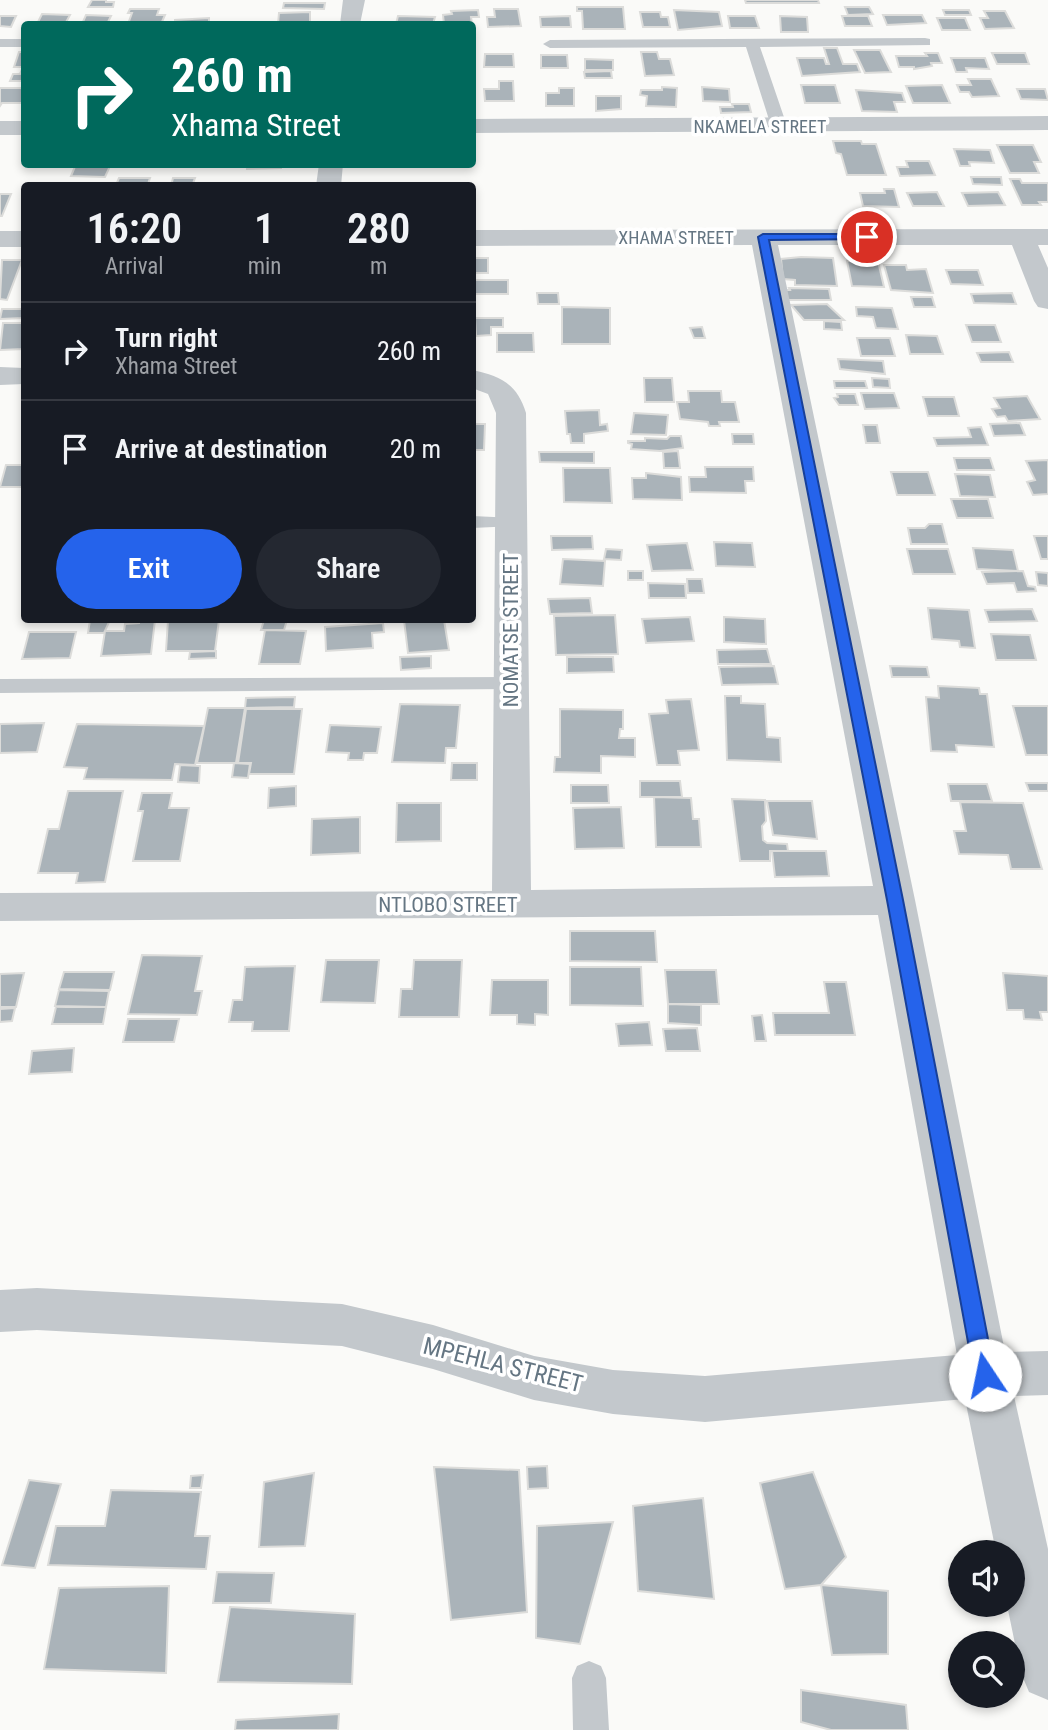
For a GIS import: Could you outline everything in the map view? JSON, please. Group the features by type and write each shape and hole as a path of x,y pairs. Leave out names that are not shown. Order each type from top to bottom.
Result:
{"street":[{"path":"350,21 354,0"},
{"name":"NKAMELA STREET","path":"476,126 1048,124"},
{"path":"0,128 21,128"},
{"path":"763,237 895,900 985,1375 1048,1674"},
{"path":"1035,237 1048,301"},
{"name":"XHAMA STREET","path":"476,238 1035,237"},
{"path":"0,239 21,239"},
{"path":"0,376 21,376"},
{"name":"NOMATSE STREET","path":"476,380 494,383 506,394 511,413 512,905"},
{"name":"NTLOBO STREET","path":"0,907 895,900"},
{"name":"MPEHLA STREET","path":"0,1311 37,1309 342,1325 433,1347 534,1378 613,1392 705,1399 985,1375 1048,1373"}],"lane":[{"path":"550,44 925,42"},
{"path":"0,43 21,43"},
{"path":"752,44 779,126"},
{"path":"476,522 511,522"},
{"path":"0,686 511,684"},
{"path":"589,1678 591,1730"}],"building":[{"path":"92,0 114,2 113,7 88,7"},
{"path":"745,0 818,0 819,3 746,3"},
{"path":"284,3 325,3 324,9 283,8"},
{"path":"577,7 623,7 625,29 583,29 582,11 577,11"},
{"path":"845,7 869,7 873,14 848,15"},
{"path":"130,9 159,9 157,15 165,15 162,21 129,21 132,13 128,13"},
{"path":"494,9 518,9 521,26 488,27 487,17 495,17"},
{"path":"478,10 479,17 471,17 472,21 444,21 443,15 452,14 451,11"},
{"path":"674,10 719,12 722,26 678,30"},
{"path":"943,10 969,10 971,15 945,15"},
{"path":"984,11 1005,11 1014,28 985,29 980,18 988,18"},
{"path":"310,12 310,21 278,21 279,13"},
{"path":"640,12 660,12 661,17 668,17 670,27 643,27"},
{"path":"42,14 70,15 67,21 38,21"},
{"path":"86,15 111,16 108,21 83,21"},
{"path":"883,15 922,15 926,23 887,25"},
{"path":"0,16 16,16 11,27 0,26"},
{"path":"398,16 435,17 434,21 397,21"},
{"path":"570,16 571,27 541,27 540,17"},
{"path":"728,16 755,16 759,28 730,28"},
{"path":"780,16 807,17 808,32 781,32"},
{"path":"842,16 868,16 872,26 845,26"},
{"path":"209,18 209,21 175,20"},
{"path":"937,18 965,18 970,30 942,30"},
{"path":"824,48 837,48 843,64 857,64 860,72 802,76 797,58 824,58 826,64 829,64"},
{"path":"854,50 880,50 891,72 865,73"},
{"path":"19,52 21,52 21,67 14,67"},
{"path":"641,52 657,52 659,59 670,59 674,75 645,76"},
{"path":"925,53 938,53 942,63 931,63 932,66 914,69 899,67 896,56 927,56"},
{"path":"992,53 1025,53 1029,64 997,64"},
{"path":"485,54 513,54 514,67 484,67"},
{"path":"541,55 567,55 568,68 541,68"},
{"path":"951,58 985,58 989,69 966,68 967,72 956,72"},
{"path":"585,59 613,60 613,70 585,70"},
{"path":"611,71 612,78 585,78 584,72"},
{"path":"21,72 21,81 10,81 13,74"},
{"path":"968,79 991,79 999,96 972,97 969,92 960,92 957,85 971,85"},
{"path":"499,81 513,81 514,101 485,101 484,89 499,89"},
{"path":"801,85 835,85 840,103 805,103"},
{"path":"942,85 950,103 913,103 906,86"},
{"path":"662,87 677,88 676,107 646,106 647,96 640,95 641,90 662,90"},
{"path":"702,87 729,89 730,102 703,101"},
{"path":"0,88 21,88 21,103 2,103 0,106"},
{"path":"559,88 574,88 574,106 546,106 546,93 559,93"},
{"path":"1017,89 1045,89 1048,100 1021,99"},
{"path":"856,90 902,93 905,102 894,102 897,112 862,111"},
{"path":"596,96 621,96 621,109 596,111"},
{"path":"732,104 749,104 751,112 721,113 720,107 733,107"},
{"path":"833,141 876,144 886,175 847,175 841,154 836,153"},
{"path":"997,145 1033,145 1041,162 1034,162 1039,173 1010,173"},
{"path":"954,149 990,150 994,163 969,162 970,166 960,166"},
{"path":"906,161 929,161 935,175 900,176 897,167 908,167"},
{"path":"74,168 109,168 105,177 71,176"},
{"path":"971,177 1001,177 1002,185 973,184"},
{"path":"119,178 150,178 149,182 117,182"},
{"path":"173,178 195,178 194,182 172,182"},
{"path":"1010,179 1020,179 1022,183 1048,183 1048,202 1039,202 1041,205 1022,205"},
{"path":"884,189 894,189 899,207 863,206 860,193 885,193"},
{"path":"937,192 944,206 913,206 907,193"},
{"path":"998,192 1005,205 968,206 962,193"},
{"path":"0,194 11,194 2,216 0,216"},
{"path":"476,258 488,258 488,273 476,273"},
{"path":"833,258 837,286 795,285 795,280 783,279 781,259"},
{"path":"2,260 21,260 7,300 0,299"},
{"path":"847,261 878,261 884,287 852,286"},
{"path":"884,265 906,265 907,270 926,269 933,293 891,290"},
{"path":"946,270 978,270 983,285 951,284"},
{"path":"476,280 508,280 508,294 476,294"},
{"path":"789,288 829,289 831,300 783,300 782,290 790,290"},
{"path":"537,293 558,293 559,304 538,304"},
{"path":"1012,293 1016,304 974,303 971,294"},
{"path":"911,297 932,297 935,307 914,307"},
{"path":"827,304 844,320 804,320 791,305"},
{"path":"562,307 610,308 610,344 562,344"},
{"path":"856,307 892,308 898,329 876,328 873,317 857,316"},
{"path":"2,309 21,309 21,318 0,319"},
{"path":"476,318 503,318 503,327 491,327 491,335 476,336"},
{"path":"824,321 841,322 842,330 824,329"},
{"path":"3,323 21,323 21,349 0,350"},
{"path":"966,325 995,325 1001,342 972,342"},
{"path":"702,327 705,338 694,338 690,328"},
{"path":"497,333 533,333 534,352 497,352"},
{"path":"906,335 937,336 943,354 910,354"},
{"path":"857,338 890,338 895,356 861,356"},
{"path":"1009,352 1013,362 981,362 977,353"},
{"path":"838,359 883,361 885,374 840,369"},
{"path":"644,378 672,378 674,402 645,402"},
{"path":"872,378 889,379 890,388 873,387"},
{"path":"834,381 865,381 867,388 835,388"},
{"path":"688,391 721,391 722,402 735,402 739,422 719,422 720,426 709,426 708,422 680,419 677,402 689,402"},
{"path":"861,393 894,393 899,408 865,409"},
{"path":"837,394 855,394 858,405 839,405 834,398 838,397"},
{"path":"1027,396 1040,419 1008,421 1005,416 997,417 992,409 1000,408 994,398"},
{"path":"923,397 954,397 959,416 928,416"},
{"path":"599,410 600,425 607,424 608,431 584,434 584,443 571,443 570,434 567,434 565,411"},
{"path":"634,413 668,415 666,435 631,434"},
{"path":"1020,423 1025,435 994,436 990,424"},
{"path":"476,424 485,424 484,450 476,450"},
{"path":"863,425 877,425 880,443 866,443"},
{"path":"981,427 988,445 937,446 934,438 971,437 968,428"},
{"path":"732,434 753,434 754,444 733,444"},
{"path":"670,436 681,436 683,448 660,451 631,449 632,444 628,443 645,441 645,438 667,439"},
{"path":"678,451 680,468 664,468 663,452"},
{"path":"539,452 594,452 594,463 540,462"},
{"path":"954,458 990,458 994,470 957,470"},
{"path":"1048,460 1048,494 1033,495 1027,482 1035,480 1026,461"},
{"path":"6,465 21,465 21,487 0,487"},
{"path":"705,467 753,467 754,481 745,481 746,493 690,492 689,477 706,477"},
{"path":"563,468 610,468 612,503 564,502"},
{"path":"891,472 928,472 935,495 897,495"},
{"path":"646,473 681,477 682,500 633,499 632,478 646,478"},
{"path":"955,474 990,475 995,497 960,496"},
{"path":"951,499 988,499 993,518 957,518"},
{"path":"929,524 942,524 947,544 911,544 908,528 925,528"},
{"path":"551,536 592,536 593,549 552,550"},
{"path":"1034,536 1048,536 1048,559 1041,559"},
{"path":"714,542 752,543 755,567 716,566"},
{"path":"687,543 693,570 652,571 647,545"},
{"path":"973,548 1013,550 1018,571 977,569"},
{"path":"606,549 622,550 621,560 604,559"},
{"path":"907,549 948,549 955,574 913,574"},
{"path":"563,559 605,561 603,586 560,584"},
{"path":"628,571 643,571 643,580 628,580"},
{"path":"1023,571 1028,586 1035,587 1036,591 1017,592 1014,583 987,584 982,572"},
{"path":"1036,572 1048,573 1048,586 1038,585"},
{"path":"687,579 702,579 704,593 688,593"},
{"path":"648,583 685,584 686,598 649,598"},
{"path":"590,598 592,613 550,614 548,599"},
{"path":"928,608 969,610 975,648 960,647 959,641 932,639"},
{"path":"1032,609 1037,621 989,622 985,610"},
{"path":"615,615 618,654 556,655 554,616"},
{"path":"690,617 694,641 646,643 642,619"},
{"path":"724,617 765,619 766,644 724,642"},
{"path":"90,623 109,623 104,633 88,633"},
{"path":"155,623 151,654 101,656 105,631 124,631 125,624"},
{"path":"168,623 219,623 215,651 166,651"},
{"path":"263,623 286,623 284,630 261,630"},
{"path":"383,623 384,632 372,633 373,648 326,651 325,627"},
{"path":"404,623 444,623 449,650 408,653"},
{"path":"265,630 306,631 300,664 259,664"},
{"path":"29,632 76,632 70,658 22,659"},
{"path":"991,634 1030,635 1036,660 996,660"},
{"path":"767,649 771,664 718,664 717,650"},
{"path":"216,651 216,658 189,659 190,652"},
{"path":"431,656 431,668 401,670 400,657"},
{"path":"567,657 613,657 614,672 567,673"},
{"path":"774,666 778,684 722,685 719,667"},
{"path":"890,666 927,667 929,677 892,677"},
{"path":"938,686 979,688 980,694 987,694 994,747 956,745 957,752 931,751 926,697 939,698"},
{"path":"725,696 741,696 741,703 765,704 767,737 780,738 781,762 727,760"},
{"path":"295,697 294,707 245,708 246,698"},
{"path":"691,699 699,750 678,751 680,765 657,765 649,714 668,713 666,700"},
{"path":"400,704 460,705 456,748 446,748 445,763 392,762"},
{"path":"1013,706 1048,706 1048,755 1026,755"},
{"path":"208,708 245,708 236,763 197,763"},
{"path":"246,709 302,709 294,774 249,774 251,763 238,763"},
{"path":"560,709 623,710 623,729 620,729 619,738 635,738 635,757 601,756 601,773 554,772 555,757 560,757"},
{"path":"44,723 37,752 0,753 0,724"},
{"path":"77,724 204,726 195,765 175,764 172,780 84,779 87,768 64,767"},
{"path":"330,725 381,727 377,753 364,753 363,760 348,760 349,753 326,752"},
{"path":"234,763 250,764 248,778 232,777"},
{"path":"452,763 477,763 477,780 451,780"},
{"path":"180,765 200,766 199,783 178,782"},
{"path":"640,781 680,781 682,797 640,797"},
{"path":"1026,783 1048,783 1048,791 1029,791"},
{"path":"948,784 987,784 992,801 951,801"},
{"path":"571,785 608,785 609,803 571,803"},
{"path":"296,786 296,806 268,808 269,788"},
{"path":"68,791 123,791 105,882 76,883 78,873 38,873 48,829 59,829"},
{"path":"142,793 172,793 169,808 189,808 180,861 133,861 143,811 138,811"},
{"path":"654,797 691,798 693,819 699,819 701,847 656,847"},
{"path":"732,799 765,800 763,840 767,843 787,844 788,851 770,851 770,861 740,861"},
{"path":"767,801 812,801 817,839 773,835"},
{"path":"960,802 1023,803 1042,869 1011,869 1008,855 959,854 954,831 966,831"},
{"path":"397,803 441,803 441,841 396,842"},
{"path":"621,807 624,848 575,849 573,808"},
{"path":"360,817 360,853 311,855 312,819"},
{"path":"772,851 826,851 829,876 775,877"},
{"path":"570,931 655,931 657,962 570,961"},
{"path":"142,955 202,956 195,991 202,991 197,1015 128,1014"},
{"path":"326,960 379,960 375,1003 321,1002"},
{"path":"414,960 462,960 459,1017 399,1017 401,989 412,989"},
{"path":"295,966 289,1031 252,1031 253,1022 229,1022 233,1000 242,1000 245,967"},
{"path":"570,967 641,967 643,1006 570,1005"},
{"path":"665,970 716,970 719,1004 668,1004"},
{"path":"64,972 114,972 110,990 59,989"},
{"path":"24,973 16,1007 0,1007 0,974"},
{"path":"1003,973 1048,976 1048,1012 1040,1012 1042,1020 1024,1019 1023,1010 1007,1010"},
{"path":"492,980 548,980 548,1015 535,1014 535,1025 517,1024 517,1015 490,1015"},
{"path":"824,982 846,982 855,1035 775,1035 773,1013 829,1013"},
{"path":"59,990 109,991 106,1007 55,1006"},
{"path":"668,1004 701,1005 701,1025 668,1023"},
{"path":"56,1007 106,1007 103,1024 52,1024"},
{"path":"15,1008 12,1021 0,1022 0,1009"},
{"path":"762,1015 766,1041 755,1041 752,1016"},
{"path":"128,1019 179,1019 174,1042 123,1042"},
{"path":"649,1022 652,1045 619,1046 616,1024"},
{"path":"697,1028 700,1051 666,1051 663,1029"},
{"path":"74,1048 72,1072 29,1074 32,1051"},
{"path":"547,1466 548,1488 528,1489 527,1467"},
{"path":"434,1467 519,1470 527,1612 451,1620"},
{"path":"813,1472 846,1557 821,1585 785,1589 760,1483"},
{"path":"314,1473 305,1546 259,1547 264,1482"},
{"path":"203,1475 201,1488 190,1488 191,1476"},
{"path":"29,1480 61,1484 35,1568 2,1565"},
{"path":"111,1490 201,1492 195,1536 210,1536 206,1569 48,1565 56,1526 105,1526"},
{"path":"703,1498 714,1599 638,1591 633,1506"},
{"path":"613,1522 580,1644 536,1638 537,1526"},
{"path":"217,1572 274,1573 271,1603 213,1603"},
{"path":"821,1585 888,1591 888,1654 832,1655"},
{"path":"169,1586 166,1673 44,1669 59,1588"},
{"path":"230,1607 355,1614 352,1684 218,1682"},
{"path":"801,1690 906,1705 908,1730 831,1730 801,1722"},
{"path":"339,1714 338,1730 235,1730 236,1720"}],"route":[{"path":"867,237 763,237 895,900 985,1375"}]}
